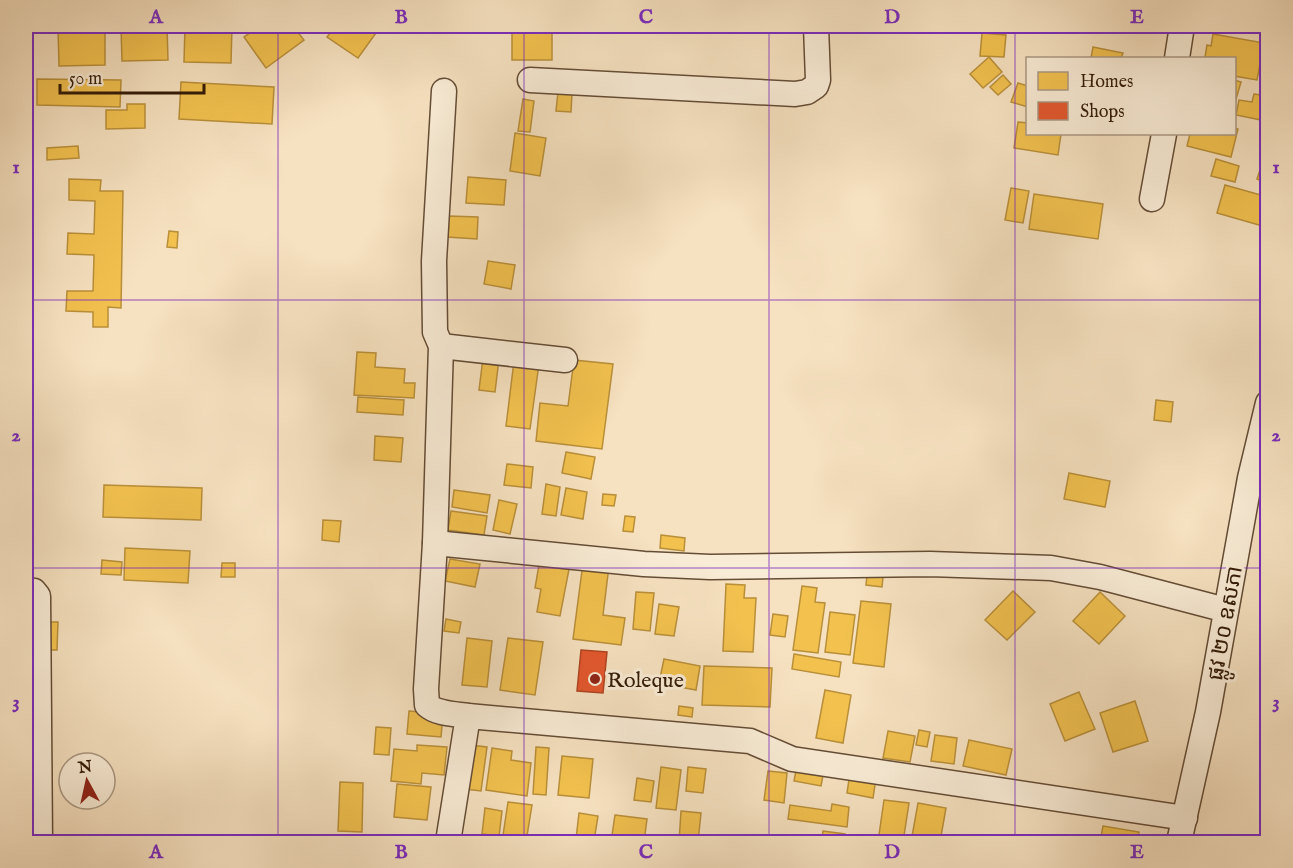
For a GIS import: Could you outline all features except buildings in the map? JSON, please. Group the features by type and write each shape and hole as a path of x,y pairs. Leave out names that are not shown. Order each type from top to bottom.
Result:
{"street":[{"path":"530,80 795,94 807,92 816,86 818,80 816,26"},
{"path":"1177,57 1182,26"},
{"path":"444,91 434,261 435,332 441,346 427,705 438,711 468,716 750,741 792,759 1185,818"},
{"path":"1152,199 1164,135"},
{"path":"441,346 565,360"},
{"name":"ផ្លូវ ២០ ឧសភា","path":"1179,843 1208,712 1250,478 1268,403"},
{"path":"435,543 644,564 710,567 930,564 1051,568 1100,577 1226,610"},
{"path":"26,590 34,591 38,596 32,763 35,837"},
{"path":"448,843 468,716"}],"place":[{"name":"Roleque","path":"595,679"}]}
